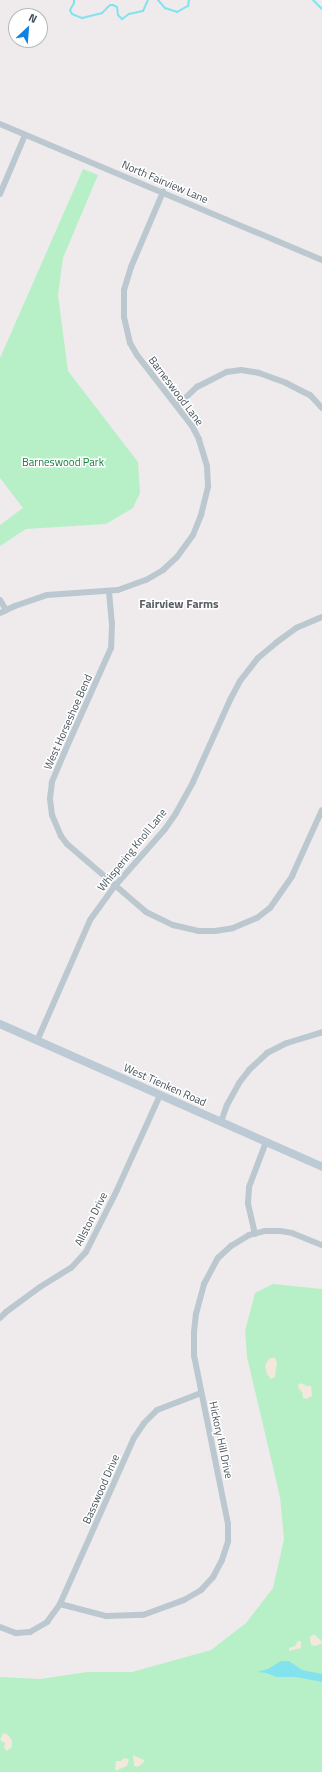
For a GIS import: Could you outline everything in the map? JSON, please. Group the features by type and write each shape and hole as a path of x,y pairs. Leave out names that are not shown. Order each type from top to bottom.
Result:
{"street":[{"name":"North Fairview Lane","path":"0,124 322,260"},
{"path":"0,194 25,135"},
{"name":"Barneswood Lane","path":"3,612 47,596 118,590 137,584 163,570 184,549 193,535 201,515 208,486 205,454 192,426 149,371 130,342 124,306 124,290 131,267 163,192"},
{"path":"177,406 198,387 227,372 241,370 259,373 286,383 310,396 322,408"},
{"name":"West Horseshoe Bend","path":"109,591 112,623 112,648 64,751 52,782 50,799 52,815 61,836 67,844 146,912 173,925 199,931 233,928 257,918 266,911 285,888 301,859 322,810"},
{"path":"0,600 3,612"},
{"name":"Whispering Knoll Lane","path":"37,1041 90,920 116,885 165,829 176,813 193,782 240,681 258,658 296,628 322,617"},
{"name":"West Tienken Road","path":"0,1024 322,1167"},
{"path":"221,1122 227,1106 239,1083 249,1070 267,1053 287,1043 322,1032"},
{"name":"Allston Drive","path":"0,1318 34,1290 72,1268 86,1252 117,1190 160,1095"},
{"path":"255,1234 248,1203 249,1187 266,1142"},
{"name":"Hickory Hill Drive","path":"60,1604 106,1616 143,1615 184,1600 201,1590 213,1577 222,1560 228,1542 228,1524 194,1356 196,1314 204,1284 218,1258 231,1246 255,1234 265,1231 288,1232 322,1245"},
{"name":"Basswood Drive","path":"0,1627 16,1633 30,1632 48,1622 60,1604 134,1438 144,1423 157,1410 170,1403 201,1393"}],"green space":[{"name":"Barneswood Park","path":"83,169 98,175 63,258 58,295 68,371 138,462 140,493 133,508 106,524 26,529 0,546 0,525 23,508 0,478 0,358"},
{"path":"273,1284 322,1289 322,1772 0,1772 0,1677 40,1679 87,1672 132,1672 211,1650 246,1623 273,1588 284,1539 280,1497 247,1357 245,1331 255,1293"}],"sand":[{"path":"270,1358 275,1358 277,1362 275,1377 271,1379 267,1374 265,1366"},
{"path":"301,1383 311,1386 312,1396 306,1399 303,1398 302,1392 298,1385"},
{"path":"314,1634 322,1642 321,1644 315,1646 311,1645 310,1637"},
{"path":"298,1641 301,1641 301,1648 289,1651 289,1648 295,1646"},
{"path":"3,1733 7,1734 12,1740 12,1747 7,1751 4,1748 5,1743 0,1740"},
{"path":"133,1755 144,1760 144,1762 138,1767 134,1766"},
{"path":"124,1758 129,1759 127,1766 115,1771 116,1761 121,1761"}],"water":[{"path":"281,1661 289,1661 302,1670 322,1674 322,1682 296,1677 277,1677 266,1673 257,1672 268,1669"}],"waterway":[{"path":"74,0 70,10 72,14 82,18 102,13 110,5 113,5 117,7 118,15 122,19 129,14 143,11 148,0"},
{"path":"158,0 165,8 177,12 188,6 189,0"},
{"path":"313,0 322,9"}],"district":[{"name":"Fairview Farms","path":"179,604"}]}
